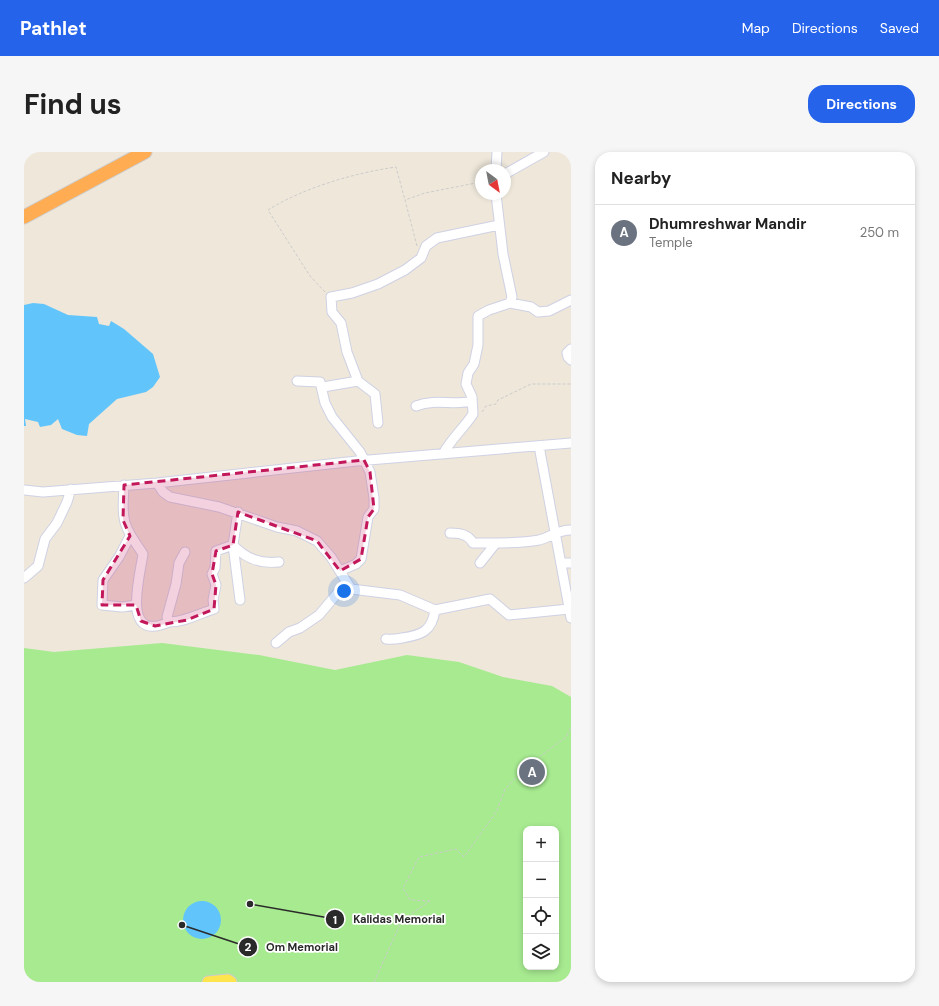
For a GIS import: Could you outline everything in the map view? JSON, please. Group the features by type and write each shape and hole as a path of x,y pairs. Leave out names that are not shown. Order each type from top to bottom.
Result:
{"highway":[{"path":"24,217 145,152"}],"main road":[{"path":"208,982 228,980 231,982"}],"street":[{"path":"496,164 497,152"},
{"path":"511,171 544,152"},
{"path":"497,200 503,254 510,287 510,303"},
{"path":"378,423 375,394 358,381 347,352 340,323 332,312 331,297 352,293 378,284 405,270 421,258 426,246 437,238 499,225"},
{"path":"443,454 447,444 459,434 474,414 472,401 466,384 468,373 474,364 474,358 478,345 478,316 489,310 510,303 524,304 538,312 549,311 571,300"},
{"path":"571,349 567,353 571,360"},
{"path":"297,381 320,382 323,387 325,403 332,417 353,443 370,472 374,509 368,517 361,559 356,564 340,572"},
{"path":"323,387 358,381"},
{"path":"416,406 437,401 466,403 472,401"},
{"path":"24,490 43,492 157,482 364,460 571,443"},
{"path":"157,482 170,497 205,503 238,512 277,527 297,531 317,541 331,557 351,589 400,595 435,610 490,599 509,615 570,614 539,446"},
{"path":"124,485 123,520 130,536 143,554 136,590 136,605 141,621 147,625 161,626 169,622 187,620 214,609 213,600 216,585 212,574 215,568 216,551 233,545"},
{"path":"24,578 38,566 45,539 57,523 67,502 71,489"},
{"path":"238,512 233,545 240,600"},
{"path":"450,533 461,533 470,538 473,543 496,543 534,541 556,534 562,530 571,530"},
{"path":"130,536 119,557 102,580 102,605 122,607 136,605"},
{"path":"480,564 496,543"},
{"path":"233,545 239,552 253,560 266,563 279,562"},
{"path":"169,622 167,617 176,584 179,563 185,552"},
{"path":"561,563 571,563"},
{"path":"276,643 288,632 300,628 319,615 346,583"},
{"path":"386,639 411,637 428,629 433,622 435,610"}],"path":[{"path":"331,297 310,276 268,210 282,201 314,187 382,169 396,167 416,245 422,254"},
{"path":"405,200 424,193 475,183"},
{"path":"474,414 483,411 486,406 496,404 498,400 526,386 571,384"},
{"path":"374,982 402,920 430,901 410,900 403,888 419,857 456,849 464,857 497,811 505,789 527,766 566,737 571,727"}],"highlighted area":[{"path":"364,460 370,472 374,509 368,517 361,559 340,571 317,541 238,512 233,545 216,551 212,574 216,585 214,609 187,620 155,626 141,621 136,605 102,605 103,580 130,536 123,520 124,485"}],"green space":[{"path":"162,643 259,655 335,670 407,655 459,662 503,677 552,686 571,697 571,982 24,982 24,648 54,652"}],"water":[{"path":"33,303 44,304 68,315 97,317 99,324 109,326 111,321 124,329 153,354 160,377 153,387 146,392 117,399 89,424 87,436 77,435 62,429 58,419 51,425 40,427 38,422 25,419 26,426 24,426 24,305"},
{"path":"198,901 206,901 216,906 220,913 220,927 216,934 206,939 198,939 188,934 186,931 183,924 183,916 188,906 191,904"}],"place":[{"name":"Dhumreshwar Mandir","path":"532,772"},
{"name":"Kalidas Memorial","path":"250,904"},
{"name":"Om Memorial","path":"182,925"}]}
